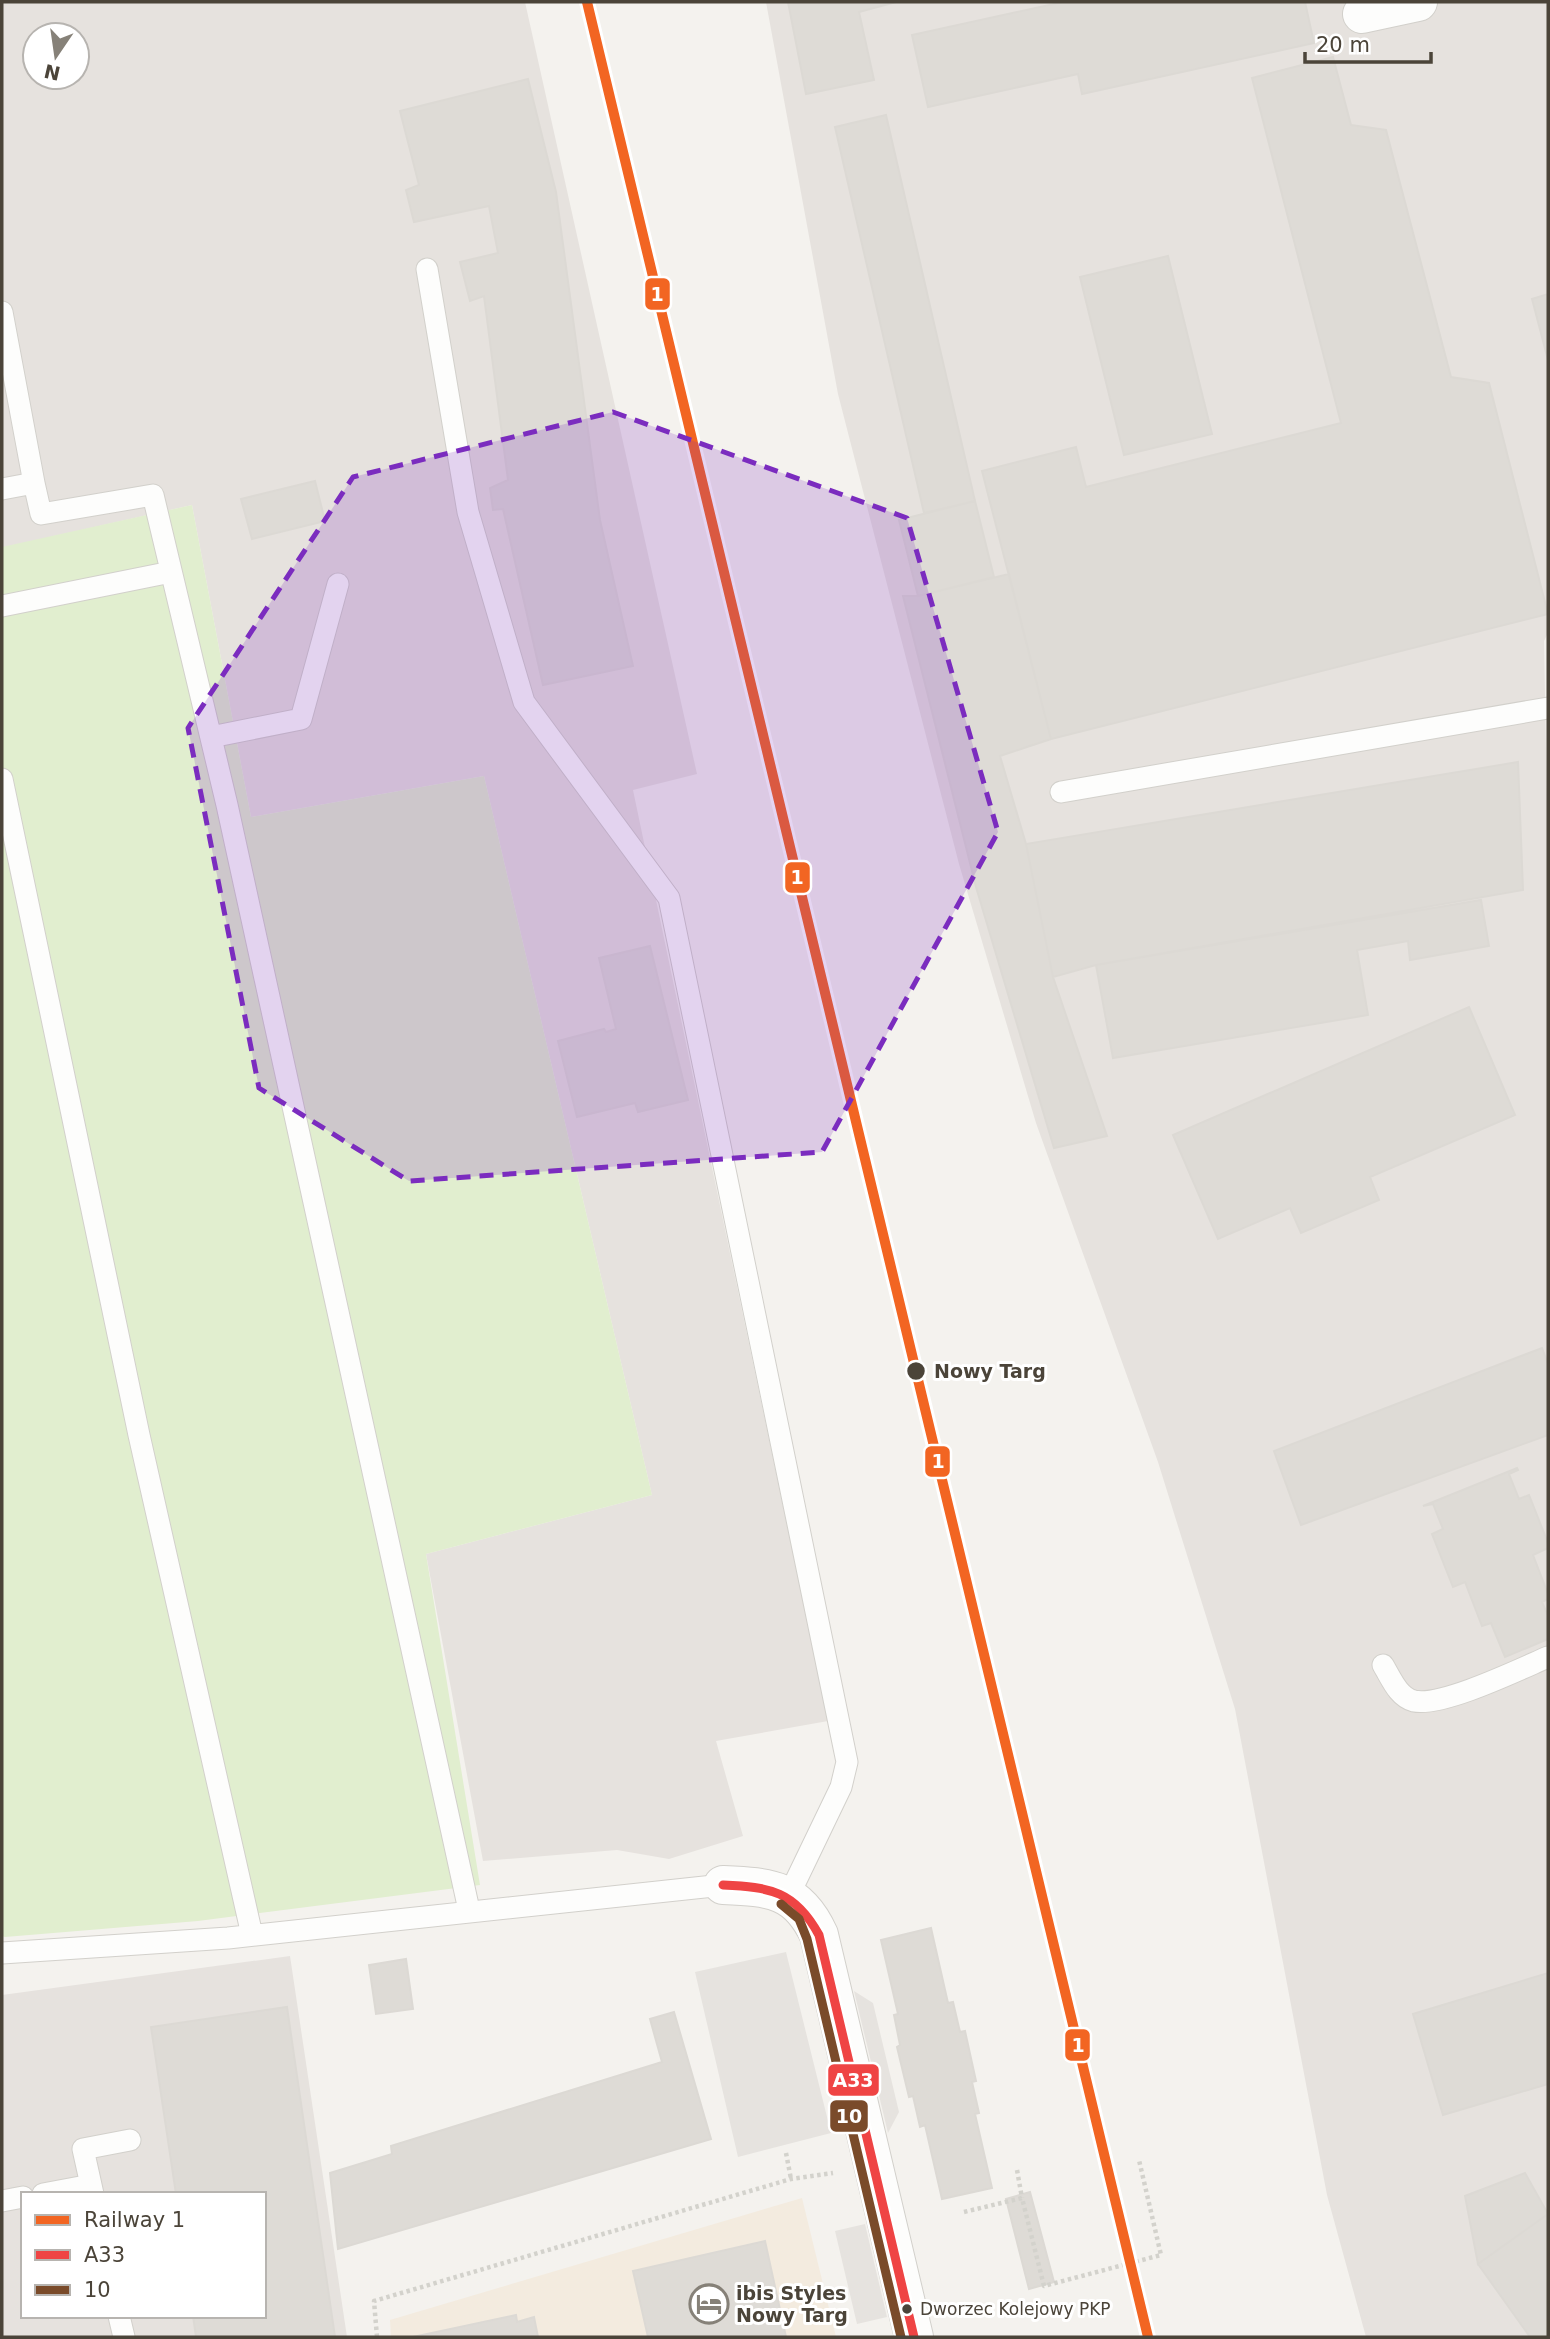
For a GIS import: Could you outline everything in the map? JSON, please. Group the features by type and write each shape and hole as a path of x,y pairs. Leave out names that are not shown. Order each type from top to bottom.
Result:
{"street":[{"path":"1362,14 1418,2"},
{"path":"723,1885 758,1886 789,1895 808,1912 819,1935 914,2337"}],"lane":[{"path":"427,269 468,512 524,702 669,898 847,1762 841,1787 789,1895"},
{"path":"2,312 41,514 153,495 211,737 392,1546 469,1910"},
{"path":"2,489 34,483"},
{"path":"2,606 171,572"},
{"path":"211,737 301,719 338,584"},
{"path":"1061,792 1548,708"},
{"path":"2,779 139,1435 252,1936"},
{"path":"1383,1665 1400,1693 1415,1701 1445,1699 1548,1657"},
{"path":"2,1953 252,1936 469,1910 723,1885"},
{"path":"63,2192 92,2189 83,2150 130,2140"},
{"path":"2,2201 21,2197"},
{"path":"119,2318 124,2337"}],"path":[{"path":"786,2153 791,2179"},
{"path":"1017,2170 1044,2286 1161,2255 1139,2160"},
{"path":"377,2337 374,2301 791,2179 838,2172"},
{"path":"964,2212 1022,2198"}],"highlighted area":[{"path":"613,412 907,518 998,832 822,1152 409,1181 259,1088 188,728 353,477"}],"shaded area":[{"path":"2,2 525,2 697,774 633,790 828,1721 716,1741 743,1836 669,1859 617,1850 483,1861 426,1554 652,1495 484,776 251,817 192,505 2,548"},
{"path":"766,2 1548,2 1548,633 1544,641 1548,856 1548,2337 1366,2337 1327,2195 1235,1709 1158,1462 1036,1123 959,864 838,394"},
{"path":"786,1952 831,2133 738,2157 695,1972"},
{"path":"290,1956 347,2337 2,2337 2,1995"},
{"path":"854,1991 873,2003 899,2112 888,2133"},
{"path":"802,2198 836,2337 391,2337 390,2320"},
{"path":"865,2224 887,2317 857,2324 835,2231"}],"green space":[{"path":"192,505 251,817 484,776 652,1495 426,1554 480,1885 198,1921 5,1937 2,1936 2,547"}],"building":[{"path":"788,2 896,2 859,12 874,80 806,94"},
{"path":"1063,2 1305,2 1314,43 1082,94 1078,74 928,107 912,35"},
{"path":"1333,57 1351,125 1386,130 1451,377 1489,383 1548,614 1051,739 982,471 1076,447 1086,487 1341,423 1252,78"},
{"path":"528,79 556,192 600,520 633,666 543,685 503,509 493,510 490,488 508,480 484,296 470,301 460,262 498,253 489,206 414,222 406,190 419,185 400,111"},
{"path":"886,115 975,501 924,513 835,127"},
{"path":"1168,256 1212,434 1124,455 1080,277"},
{"path":"1548,294 1548,360 1532,299"},
{"path":"315,481 325,521 252,539 241,499"},
{"path":"975,501 994,577 918,596 899,520"},
{"path":"1009,574 1051,739 1000,756 1026,844 1053,977 1107,1136 1054,1148 976,887 903,596 918,596"},
{"path":"1518,762 1523,890 1096,965 1053,977 1026,844"},
{"path":"1481,900 1489,946 1410,960 1408,941 1357,950 1368,1015 1113,1058 1096,965"},
{"path":"650,946 688,1100 638,1112 635,1103 577,1117 558,1041 604,1029 606,1032 616,1029 599,958"},
{"path":"1469,1007 1515,1115 1370,1177 1379,1200 1301,1233 1290,1208 1218,1239 1173,1135"},
{"path":"1542,1348 1548,1364 1548,1435 1301,1525 1274,1451"},
{"path":"1517,1468 1518,1470 1509,1474 1519,1499 1529,1495 1548,1543 1548,1548 1533,1555 1548,1594 1548,1599 1542,1602 1548,1616 1548,1639 1505,1657 1491,1623 1482,1626 1465,1582 1453,1587 1432,1534 1443,1529 1433,1504 1423,1506"},
{"path":"931,1928 948,2003 953,2002 960,2032 965,2031 976,2081 972,2082 979,2113 975,2114 992,2188 942,2199 925,2125 920,2127 913,2096 909,2097 897,2047 900,2045 894,2015 898,2014 881,1940"},
{"path":"406,1959 413,2009 376,2014 369,1965"},
{"path":"1548,1973 1548,2084 1443,2115 1413,2014"},
{"path":"287,2007 335,2337 196,2337 193,2318 266,2318 266,2192 176,2192 151,2027"},
{"path":"674,2012 711,2139 338,2249 330,2173 392,2154 391,2146 662,2062 650,2019"},
{"path":"1525,2173 1548,2214 1478,2264 1465,2196"},
{"path":"1030,2192 1054,2282 1029,2289 1006,2199"},
{"path":"1548,2214 1548,2337 1530,2337 1478,2264"},
{"name":"ibis Styles Nowy Targ","path":"765,2241 786,2337 648,2337 633,2271"},
{"path":"516,2315 517,2322 534,2317 538,2337 413,2337"}],"rail line":[{"name":"1","path":"587,2 1148,2337"}],"transit line":[{"name":"A33","path":"723,1885 754,1887 780,1894 800,1909 819,1935 914,2337"},
{"name":"10","path":"781,1904 799,1919 807,1939 901,2337"}],"place":[{"name":"Nowy Targ","path":"916,1371"},
{"name":"ibis Styles Nowy Targ","path":"709,2304"},
{"name":"Dworzec Kolejowy PKP","path":"907,2309"}]}
